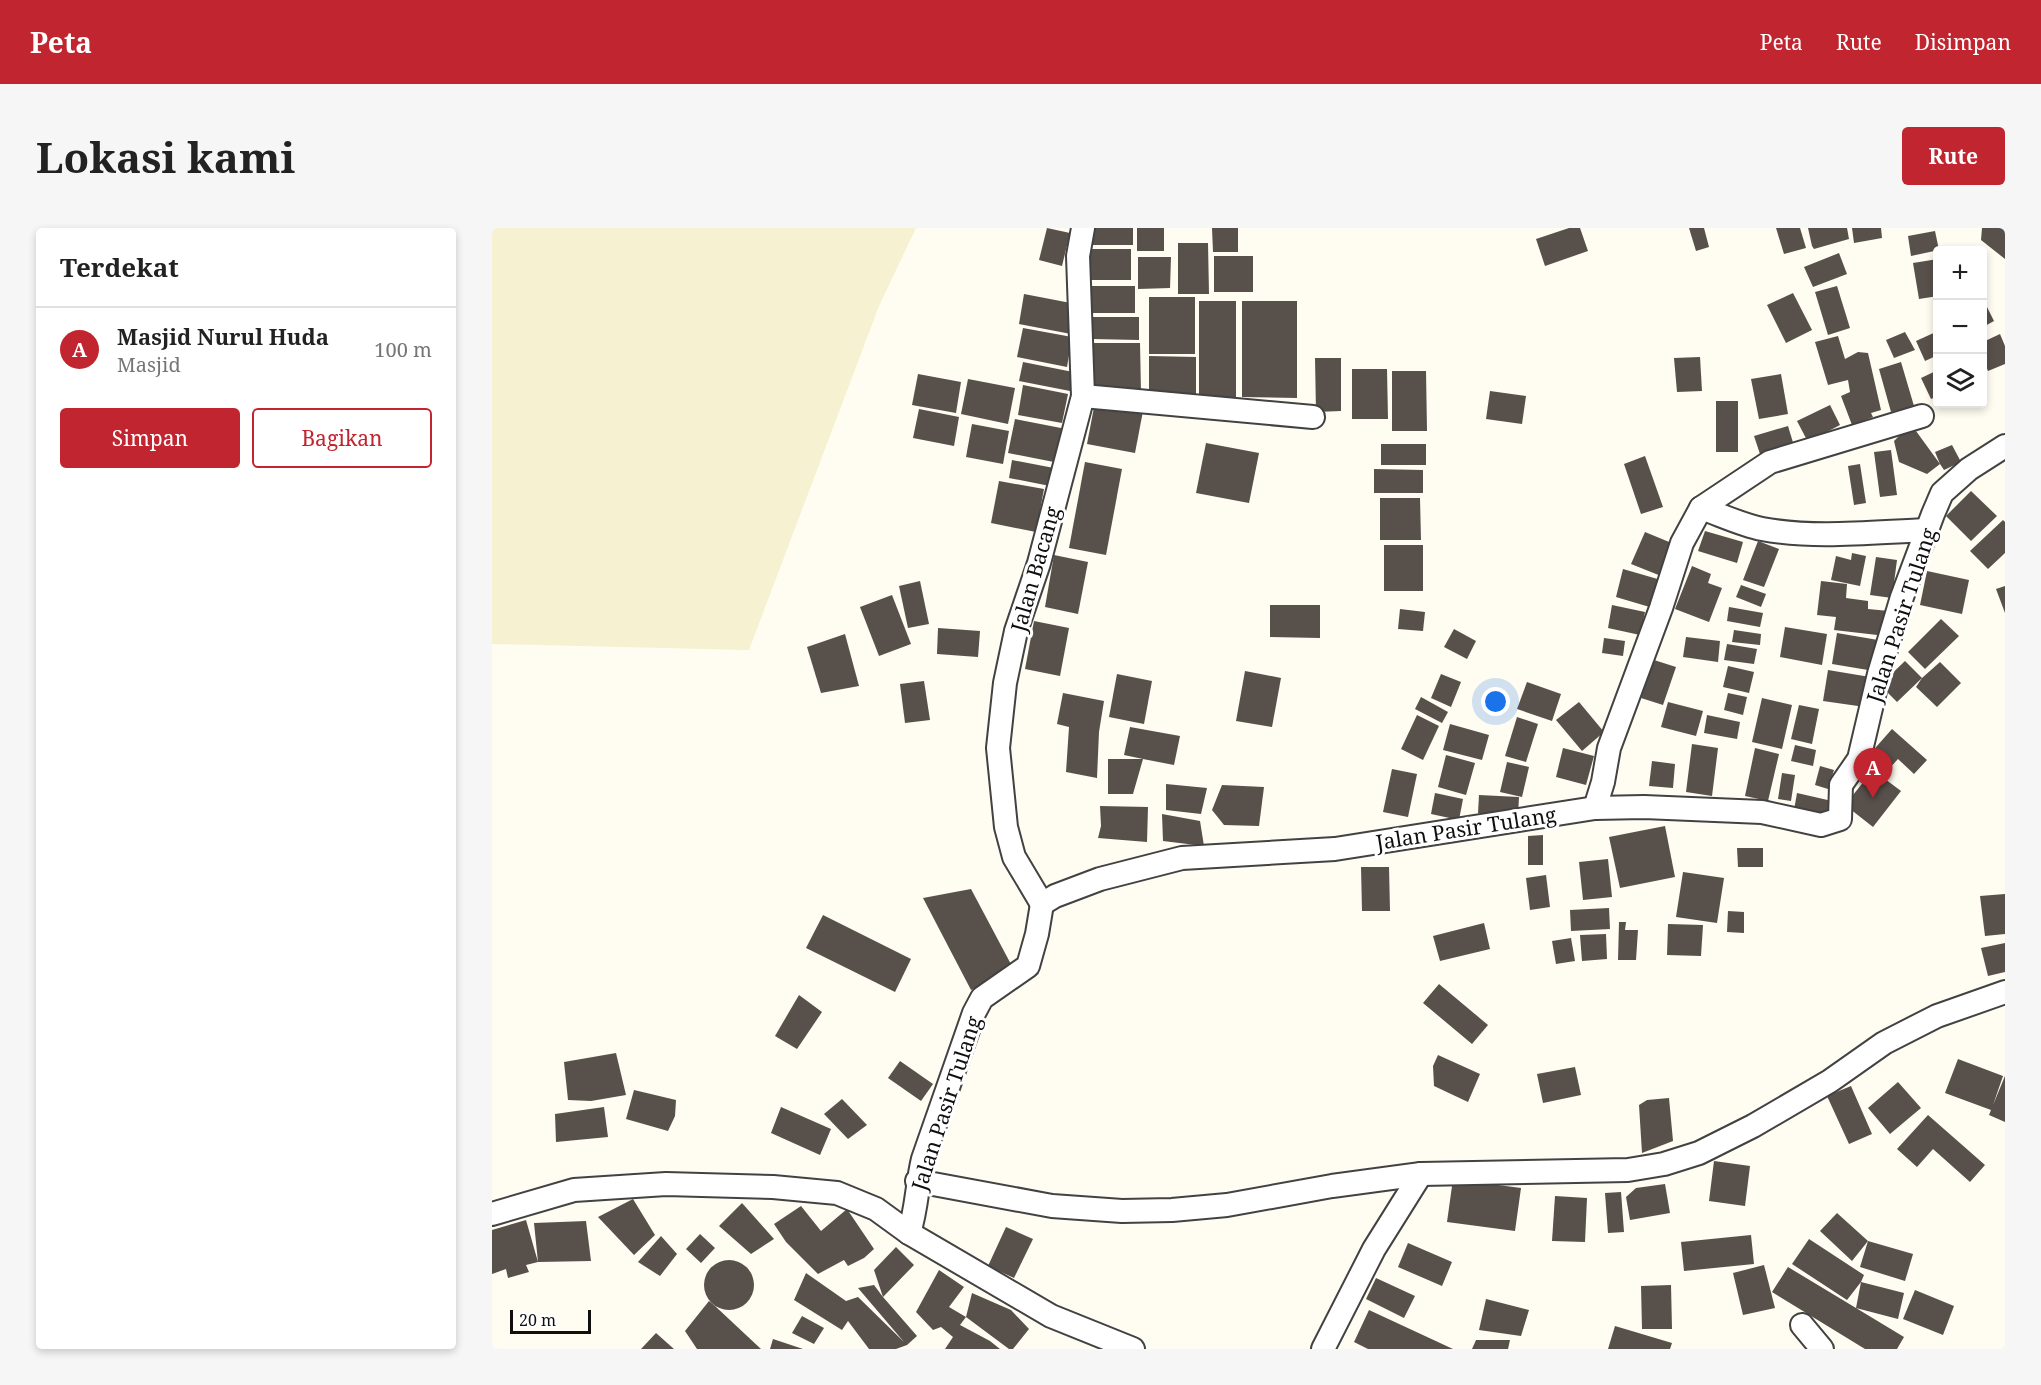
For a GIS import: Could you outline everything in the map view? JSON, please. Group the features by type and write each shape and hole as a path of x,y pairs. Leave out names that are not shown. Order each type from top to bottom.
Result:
{"street":[{"name":"Jalan Bacang","path":"1042,904 1014,857 1006,827 998,748 999,723 1016,632 1039,563 1083,396 1078,256 1083,228"},
{"path":"1083,396 1313,417"},
{"path":"1595,808 1603,782 1609,747 1661,608 1682,543 1701,508 1770,462 1922,416"},
{"name":"Jalan Pasir Tulang","path":"909,1233 917,1181 974,1013 982,998 1028,966 1038,934 1042,904 1054,896 1100,879 1182,858 1335,849 1595,808 1644,807 1762,812 1821,825 1840,819 1840,785 1859,759 1879,674 1902,597 1942,493 1969,468 2005,446"},
{"path":"1701,508 1759,529 1780,532 1928,530"},
{"path":"917,1181 1052,1206 1122,1211 1172,1210 1227,1205 1332,1186 1421,1174 1628,1170 1664,1164 1698,1153 1753,1126 1830,1081 1884,1043 1936,1016 2005,992"},
{"path":"1323,1349 1374,1249 1421,1174"},
{"path":"492,1214 574,1190 666,1184 773,1187 837,1193 876,1209 909,1233 1051,1316 1134,1349"},
{"path":"1802,1325 1822,1349"}],"shaded area":[{"path":"492,228 916,228 879,306 749,650 492,644"}],"building":[{"path":"1047,228 1070,233 1062,266 1039,260"},
{"path":"1091,228 1133,228 1133,245 1091,245"},
{"path":"1137,228 1164,228 1164,251 1137,251"},
{"path":"1212,228 1238,228 1238,252 1213,252"},
{"path":"1569,228 1580,228 1588,251 1545,266 1536,239"},
{"path":"1689,228 1704,228 1709,247 1696,251"},
{"path":"1776,228 1800,228 1806,248 1784,254"},
{"path":"1808,228 1847,228 1849,239 1814,249"},
{"path":"1852,228 1881,228 1882,238 1854,243"},
{"path":"1982,228 2005,228 2005,259 1981,240"},
{"path":"1935,231 1938,246 1933,246 1933,251 1911,256 1908,236"},
{"path":"1178,243 1208,243 1209,294 1178,294"},
{"path":"1090,249 1131,249 1131,280 1090,280"},
{"path":"1839,253 1847,274 1813,287 1804,267"},
{"path":"1214,256 1253,256 1253,292 1214,292"},
{"path":"1138,257 1171,257 1170,288 1138,289"},
{"path":"1933,260 1933,297 1919,299 1913,263"},
{"path":"1092,286 1135,286 1135,313 1092,313"},
{"path":"1837,286 1850,328 1828,335 1815,292"},
{"path":"1793,293 1812,330 1786,343 1767,305"},
{"path":"1024,294 1076,304 1071,334 1019,324"},
{"path":"1149,297 1195,297 1195,354 1149,354"},
{"path":"1199,301 1236,301 1236,397 1199,397"},
{"path":"1242,301 1297,301 1297,398 1242,397"},
{"path":"1987,307 1994,321 1987,325"},
{"path":"1091,317 1139,317 1139,340 1092,339"},
{"path":"1023,328 1072,337 1067,367 1017,357"},
{"path":"1905,332 1915,350 1894,358 1886,340"},
{"path":"1933,333 1933,357 1925,361 1916,341"},
{"path":"2000,334 2005,346 2005,364 1988,371 1987,369 1987,340"},
{"path":"1838,336 1845,359 1858,352 1868,353 1881,410 1871,413 1873,417 1852,425 1841,396 1850,392 1848,380 1828,385 1815,342"},
{"path":"1092,343 1140,343 1141,392 1093,391"},
{"path":"1149,356 1196,357 1196,398 1149,398"},
{"path":"1700,357 1702,391 1677,392 1674,358"},
{"path":"1315,358 1341,358 1341,411 1316,412"},
{"path":"1023,362 1073,372 1070,391 1019,381"},
{"path":"1901,362 1914,406 1891,412 1879,369"},
{"path":"1352,369 1387,369 1388,419 1352,419"},
{"path":"1392,371 1426,371 1427,431 1392,431"},
{"path":"1933,372 1933,398 1931,399 1921,378"},
{"path":"918,374 961,382 956,413 912,405"},
{"path":"1781,374 1788,414 1759,419 1751,379"},
{"path":"968,379 1015,388 1008,424 961,414"},
{"path":"1023,385 1068,394 1062,423 1018,415"},
{"path":"1490,391 1526,396 1522,424 1486,419"},
{"path":"1716,401 1738,401 1738,452 1716,452"},
{"path":"1095,402 1143,411 1135,453 1087,444"},
{"path":"1830,405 1840,425 1808,442 1797,421"},
{"path":"919,409 959,417 954,446 913,438"},
{"path":"1015,419 1066,429 1059,463 1008,453"},
{"path":"972,424 1009,431 1003,464 966,457"},
{"path":"1788,426 1795,449 1762,460 1754,436"},
{"path":"1916,431 1940,464 1927,474 1899,462 1894,441 1900,435"},
{"path":"1206,443 1259,453 1249,503 1196,493"},
{"path":"1381,444 1426,444 1426,465 1381,465"},
{"path":"1952,445 1961,462 1944,470 1935,452"},
{"path":"1891,450 1897,495 1880,497 1874,452"},
{"path":"1645,456 1663,507 1641,514 1624,464"},
{"path":"1012,460 1054,468 1050,486 1009,478"},
{"path":"1085,462 1122,469 1106,555 1069,548"},
{"path":"1860,464 1866,503 1854,505 1848,466"},
{"path":"1374,469 1423,470 1423,493 1374,493"},
{"path":"999,481 1044,489 1036,532 991,523"},
{"path":"1971,491 1997,516 1971,541 1946,516"},
{"path":"1380,498 1420,498 1421,540 1380,540"},
{"path":"2003,520 2005,522 2005,553 1988,569 1970,551"},
{"path":"1705,531 1743,542 1737,563 1698,551"},
{"path":"1645,532 1674,544 1661,576 1631,564"},
{"path":"1758,541 1779,549 1764,587 1743,580"},
{"path":"1384,545 1423,545 1423,591 1384,591"},
{"path":"1852,553 1866,556 1860,586 1831,580 1836,556 1851,560"},
{"path":"1054,555 1088,562 1078,614 1045,607"},
{"path":"1876,557 1897,560 1892,598 1870,595"},
{"path":"1692,566 1711,574 1708,583 1722,588 1709,622 1675,609"},
{"path":"1623,569 1661,580 1653,608 1616,597"},
{"path":"1927,571 1969,580 1962,614 1920,605"},
{"path":"920,581 929,624 908,628 899,586"},
{"path":"1821,581 1847,584 1846,598 1868,601 1868,609 1889,611 1886,636 1834,630 1836,617 1817,615"},
{"path":"1741,585 1766,594 1761,607 1736,597"},
{"path":"2005,586 2005,613 1996,589"},
{"path":"892,595 911,644 879,656 860,607"},
{"path":"1270,605 1320,605 1320,638 1270,637"},
{"path":"1612,605 1645,612 1640,635 1608,628"},
{"path":"1729,607 1763,613 1760,627 1727,621"},
{"path":"1400,609 1425,612 1423,631 1398,629"},
{"path":"1941,619 1959,636 1925,669 1908,652"},
{"path":"1034,621 1069,628 1060,676 1025,669"},
{"path":"1785,627 1827,634 1822,665 1780,657"},
{"path":"938,628 980,631 978,657 937,654"},
{"path":"1454,629 1476,641 1467,659 1444,647"},
{"path":"1734,630 1761,634 1760,645 1732,642"},
{"path":"1837,633 1878,640 1874,671 1832,664"},
{"path":"845,634 859,686 821,693 807,647"},
{"path":"1686,637 1720,641 1718,662 1683,657"},
{"path":"1604,638 1625,641 1623,656 1602,653"},
{"path":"1727,644 1757,649 1754,664 1724,660"},
{"path":"1654,660 1676,667 1663,705 1641,698"},
{"path":"1905,661 1922,678 1897,702 1880,685"},
{"path":"1940,662 1961,683 1937,707 1916,687 1922,678"},
{"path":"1728,666 1754,672 1749,693 1723,687"},
{"path":"1828,670 1870,677 1865,707 1823,701"},
{"path":"1245,671 1281,678 1272,727 1236,721"},
{"path":"1117,674 1152,681 1144,724 1109,717"},
{"path":"1441,674 1461,682 1451,707 1431,698"},
{"path":"924,681 930,720 905,723 900,684"},
{"path":"1527,682 1561,694 1552,721 1517,709"},
{"path":"1063,693 1104,701 1099,732 1097,778 1066,772 1069,727 1057,724"},
{"path":"1728,693 1747,697 1743,715 1724,710"},
{"path":"1421,697 1448,712 1442,723 1415,709"},
{"path":"1762,698 1792,705 1782,749 1752,742"},
{"path":"1579,702 1604,732 1582,751 1556,720"},
{"path":"1668,702 1703,711 1696,736 1661,727"},
{"path":"1799,705 1819,709 1812,744 1791,739"},
{"path":"1417,715 1439,726 1423,760 1401,749"},
{"path":"1707,715 1740,722 1737,739 1704,733"},
{"path":"1517,717 1538,724 1526,762 1505,756"},
{"path":"1450,724 1489,735 1482,760 1443,750"},
{"path":"1130,727 1180,736 1174,765 1124,755"},
{"path":"1892,729 1927,760 1914,774 1898,759 1887,771 1869,755"},
{"path":"1692,744 1718,748 1712,796 1686,792"},
{"path":"1795,745 1816,750 1813,766 1791,761"},
{"path":"1563,748 1594,756 1586,785 1556,777"},
{"path":"1755,748 1779,754 1768,801 1745,796"},
{"path":"1446,755 1475,763 1466,795 1438,787"},
{"path":"1108,759 1143,759 1133,794 1108,794"},
{"path":"1652,761 1675,764 1673,788 1649,786"},
{"path":"1507,762 1529,767 1522,797 1500,792"},
{"path":"1820,766 1834,770 1828,789 1815,785"},
{"path":"1392,769 1417,774 1408,817 1383,812"},
{"path":"1873,770 1901,791 1873,827 1845,805"},
{"path":"1782,773 1795,775 1791,801 1778,799"},
{"path":"1166,784 1207,788 1201,814 1166,810"},
{"path":"1222,785 1264,787 1259,826 1224,825 1212,810"},
{"path":"1435,793 1463,799 1459,820 1431,814"},
{"path":"1797,793 1832,801 1829,818 1794,810"},
{"path":"1479,795 1519,797 1518,816 1478,813"},
{"path":"1100,806 1148,807 1147,842 1098,838 1101,826"},
{"path":"1162,814 1200,821 1204,846 1163,841"},
{"path":"1665,826 1675,877 1620,888 1609,837"},
{"path":"1543,835 1543,865 1528,865 1528,836"},
{"path":"1737,848 1763,848 1763,867 1738,867"},
{"path":"1608,859 1612,897 1583,900 1579,862"},
{"path":"1361,867 1389,867 1390,911 1362,911"},
{"path":"1683,872 1724,878 1717,923 1676,917"},
{"path":"1546,875 1550,907 1530,910 1526,878"},
{"path":"971,889 1013,968 971,990 923,898"},
{"path":"2005,894 2005,934 1985,936 1980,896"},
{"path":"1609,908 1610,929 1571,931 1570,910"},
{"path":"1728,911 1744,912 1744,933 1727,932"},
{"path":"823,915 911,959 895,992 806,948"},
{"path":"1619,922 1626,922 1625,930 1638,930 1636,960 1618,960"},
{"path":"1484,923 1490,949 1440,961 1433,936"},
{"path":"1668,924 1703,925 1701,956 1667,955"},
{"path":"1606,934 1607,959 1582,961 1580,935"},
{"path":"1571,938 1575,961 1556,964 1552,941"},
{"path":"2005,943 2005,972 1988,976 1981,948"},
{"path":"1439,984 1488,1025 1472,1044 1423,1003"},
{"path":"799,995 822,1012 797,1049 775,1036"},
{"path":"616,1053 626,1095 591,1101 568,1100 564,1062"},
{"path":"1438,1055 1480,1074 1468,1102 1434,1086 1433,1066"},
{"path":"1958,1059 2003,1076 1993,1105 2005,1076 2005,1122 1989,1115 1991,1110 1945,1093"},
{"path":"900,1061 933,1084 921,1101 888,1078"},
{"path":"1575,1067 1581,1095 1543,1103 1537,1074"},
{"path":"1898,1082 1921,1108 1890,1134 1868,1108"},
{"path":"1851,1086 1872,1134 1849,1144 1827,1096"},
{"path":"634,1090 676,1100 675,1116 668,1131 626,1119"},
{"path":"1669,1098 1673,1141 1642,1153 1639,1105 1647,1100"},
{"path":"842,1099 867,1125 848,1139 824,1114"},
{"path":"604,1107 608,1137 556,1142 555,1114"},
{"path":"781,1107 831,1129 820,1155 771,1133"},
{"path":"1928,1115 1985,1165 1970,1182 1933,1149 1917,1167 1897,1149"},
{"path":"1714,1161 1750,1166 1745,1206 1709,1201"},
{"path":"1453,1179 1521,1188 1515,1231 1447,1222"},
{"path":"1665,1184 1670,1213 1630,1220 1626,1197 1636,1188"},
{"path":"1621,1192 1624,1232 1608,1233 1605,1193"},
{"path":"1555,1196 1587,1198 1585,1242 1552,1241"},
{"path":"633,1199 655,1235 634,1255 598,1217"},
{"path":"742,1203 774,1239 751,1254 719,1226"},
{"path":"801,1206 821,1231 847,1209 874,1249 864,1258 848,1266 844,1260 818,1274 786,1242 774,1224"},
{"path":"1837,1213 1868,1241 1852,1261 1820,1231"},
{"path":"526,1220 538,1262 526,1265 529,1272 508,1278 506,1269 492,1274 492,1230"},
{"path":"586,1221 591,1261 538,1262 534,1223"},
{"path":"1006,1227 1033,1239 1014,1278 988,1266"},
{"path":"700,1234 715,1248 701,1263 686,1249"},
{"path":"1751,1235 1754,1264 1684,1271 1681,1242"},
{"path":"661,1236 677,1254 660,1276 638,1262"},
{"path":"1809,1239 1864,1275 1847,1300 1792,1264"},
{"path":"1868,1241 1913,1254 1905,1281 1860,1267"},
{"path":"1408,1243 1452,1262 1442,1286 1398,1267"},
{"path":"896,1247 914,1265 883,1297 874,1270"},
{"path":"729,1260 738,1262 749,1271 754,1285 752,1294 743,1305 729,1310 720,1308 709,1299 704,1285 706,1276 715,1265"},
{"path":"1764,1265 1775,1308 1743,1315 1733,1273"},
{"path":"1788,1267 1904,1337 1897,1349 1865,1349 1772,1292"},
{"path":"939,1270 964,1287 949,1307 966,1317 960,1325 1000,1349 945,1349 953,1337 941,1327 933,1330 916,1312"},
{"path":"806,1273 846,1301 858,1297 904,1342 858,1288 874,1285 917,1336 907,1345 896,1349 869,1349 848,1321 842,1330 794,1300"},
{"path":"1376,1278 1415,1296 1404,1318 1366,1299"},
{"path":"1861,1282 1904,1293 1898,1319 1856,1308"},
{"path":"1671,1285 1672,1329 1642,1329 1641,1286"},
{"path":"1915,1290 1954,1306 1943,1335 1903,1319"},
{"path":"972,1293 1011,1310 1029,1329 1013,1349 1009,1349 966,1317"},
{"path":"1486,1299 1529,1310 1521,1336 1479,1330"},
{"path":"709,1301 761,1349 697,1349 685,1331"},
{"path":"1369,1310 1453,1349 1368,1349 1354,1342"},
{"path":"802,1316 824,1328 814,1344 792,1333"},
{"path":"1615,1326 1672,1343 1670,1349 1608,1349"},
{"path":"656,1333 674,1349 641,1349"},
{"path":"773,1339 803,1349 770,1349"},
{"path":"1476,1340 1510,1340 1508,1349 1472,1349"}],"place":[{"name":"Masjid Nurul Huda","path":"1873,798"}]}
